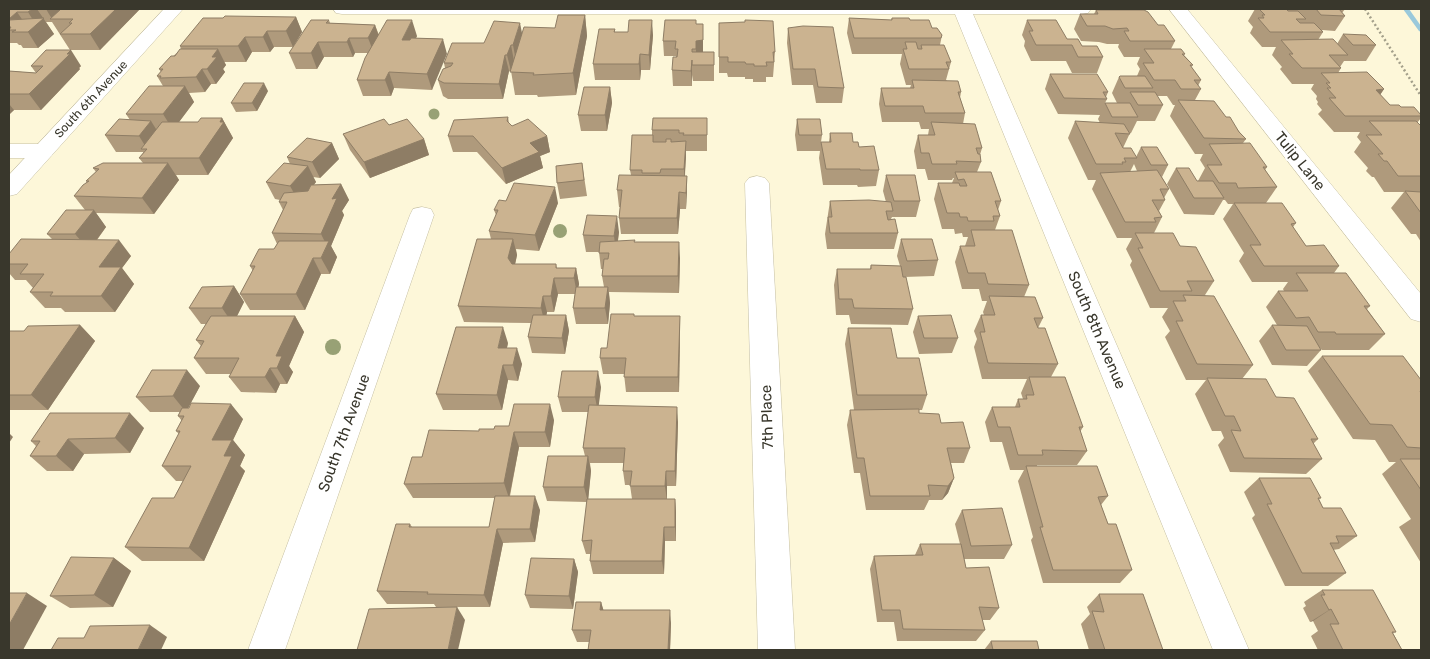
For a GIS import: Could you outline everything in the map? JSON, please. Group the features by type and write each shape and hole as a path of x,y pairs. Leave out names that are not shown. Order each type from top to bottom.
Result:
{"street":[{"name":"South 6th Avenue","path":"9,189 174,9"},
{"path":"342,9 1082,9"},
{"name":"South 8th Avenue","path":"962,9 1231,650"},
{"name":"Tulip Lane","path":"1178,9 1421,312"},
{"path":"9,152 43,151"},
{"name":"7th Place","path":"757,183 776,650"},
{"name":"South 7th Avenue","path":"266,650 422,215"}],"path":[{"path":"1365,9 1421,96"}],"building":[{"path":"9,9 32,9 28,12 17,12 9,19"},
{"path":"61,9 116,9 90,34 60,34 72,23 69,23 73,19 50,19"},
{"path":"1259,9 1298,11 1306,19 1296,19 1300,23 1314,23 1323,32 1270,32 1258,18 1264,18 1262,15 1265,15"},
{"path":"1316,9 1339,9 1345,16 1321,15"},
{"path":"1096,10 1144,10 1148,12 1158,25 1164,25 1175,41 1130,41 1124,31 1129,31 1127,28 1113,29 1105,26 1087,26 1080,14 1098,14"},
{"path":"558,15 585,15 573,73 533,75 534,73 510,72 524,27 555,28"},
{"path":"225,16 296,17 286,31 267,31 263,37 245,37 238,46 180,46 203,18 223,18"},
{"path":"44,18 28,32 12,32 16,30 9,30 11,27 9,27 9,20"},
{"path":"849,18 929,20 932,28 937,28 942,35 941,38 854,38"},
{"path":"311,20 329,20 326,23 375,25 368,38 349,38 347,42 318,42 311,53 289,53"},
{"path":"387,20 412,20 402,40 410,40 411,38 443,39 427,74 389,72 385,80 357,80 365,58"},
{"path":"629,20 652,20 649,55 640,54 639,64 593,64 599,29 615,29 614,32 628,32"},
{"path":"665,20 696,20 696,24 703,24 703,40 696,41 696,49 692,49 692,52 714,52 714,65 692,65 692,60 691,71 672,70 673,57 677,57 678,49 675,49 676,41 663,41"},
{"path":"745,20 773,21 774,62 766,62 767,66 754,66 754,64 746,64 745,62 728,62 728,57 719,57 719,23 745,22"},
{"path":"1027,20 1056,20 1067,39 1078,39 1082,46 1097,46 1103,57 1078,57 1072,45 1036,45 1029,31 1033,31"},
{"path":"494,21 520,23 513,45 511,45 507,55 505,55 499,84 444,83 438,80 443,69 451,66 453,63 444,63 452,43 484,43"},
{"path":"803,26 833,27 844,88 818,87 815,69 793,69 788,28"},
{"path":"1343,34 1366,35 1376,45 1353,45"},
{"path":"1333,39 1348,55 1329,55 1341,68 1302,68 1289,54 1293,54 1281,40"},
{"path":"905,42 916,42 918,49 922,49 921,45 944,45 951,62 946,62 949,69 909,69 903,49 907,49"},
{"path":"180,49 218,49 212,57 217,57 207,69 202,69 196,77 160,78 161,76 157,76 163,69 159,69 171,56 175,56"},
{"path":"1144,49 1181,49 1185,54 1182,54 1193,65 1190,65 1201,80 1194,80 1201,89 1181,89 1175,80 1154,80 1143,63 1154,63"},
{"path":"46,50 71,50 67,54 70,54 29,94 9,94 9,71 36,73 43,66 31,66"},
{"path":"1367,72 1384,89 1376,90 1390,105 1414,107 1421,116 1345,116 1329,98 1336,98 1327,88 1331,88 1326,83 1330,83 1321,73"},
{"path":"1050,74 1097,74 1108,92 1103,92 1107,99 1064,98"},
{"path":"1120,76 1145,76 1153,88 1125,88"},
{"path":"912,80 958,81 961,92 958,92 965,113 925,113 923,106 885,106 881,88 914,88"},
{"path":"244,83 264,83 252,103 231,103"},
{"path":"149,86 185,86 163,114 126,114"},
{"path":"584,87 610,87 605,115 578,115"},
{"path":"1130,92 1155,92 1163,105 1138,105"},
{"path":"1178,100 1214,101 1226,117 1230,117 1239,132 1246,139 1204,138"},
{"path":"1105,103 1130,103 1138,117 1112,117"},
{"path":"508,117 507,121 512,126 528,119 547,136 530,143 539,152 502,168 473,136 448,136 454,120"},
{"path":"201,118 222,118 220,122 224,122 199,158 139,158 147,149 141,149 162,122 198,122"},
{"path":"653,118 707,118 707,135 683,135 684,133 679,133 679,130 652,130"},
{"path":"119,119 151,121 139,136 105,135"},
{"path":"384,119 389,125 407,119 424,139 364,162 343,134"},
{"path":"797,119 820,119 822,135 799,135"},
{"path":"1075,121 1124,124 1130,134 1115,133 1123,148 1131,148 1137,158 1124,158 1126,162 1122,162 1123,164 1096,164"},
{"path":"1369,121 1416,121 1421,126 1421,176 1398,176 1387,161 1384,161 1378,154 1383,154 1366,135 1382,135"},
{"path":"931,122 975,124 982,148 976,148 978,154 980,154 981,162 956,161 957,164 932,164 929,153 921,153 918,135 935,135"},
{"path":"830,133 852,133 853,142 858,142 859,147 874,146 879,170 826,169 821,142 831,142"},
{"path":"632,135 653,135 653,142 666,142 666,139 671,139 671,142 686,141 684,169 661,169 660,173 642,173 642,170 630,170"},
{"path":"307,138 332,143 312,162 287,157"},
{"path":"1250,143 1267,167 1263,167 1277,187 1238,188 1236,183 1219,183 1207,165 1222,165 1209,144"},
{"path":"1141,147 1157,147 1168,165 1151,165"},
{"path":"103,163 168,163 142,198 74,196 99,169 93,168"},
{"path":"284,163 308,166 290,186 266,182"},
{"path":"582,163 584,180 557,183 556,166"},
{"path":"1176,168 1189,168 1197,181 1213,181 1224,198 1194,198"},
{"path":"1157,170 1169,189 1160,189 1165,200 1152,200 1162,217 1154,218 1156,222 1125,222 1100,173"},
{"path":"955,172 991,172 1001,201 995,201 1000,216 993,216 994,221 968,221 967,217 960,217 959,213 947,213 938,183 959,183 960,186 967,186 964,179 958,180"},
{"path":"619,175 687,176 686,193 679,192 677,218 619,218 622,190 617,190"},
{"path":"886,175 915,175 920,201 894,201"},
{"path":"514,183 555,187 535,235 489,231 498,210 494,210 499,200 506,201"},
{"path":"341,184 332,199 337,198 321,234 272,233 287,202 279,202 284,193 308,191 311,185"},
{"path":"1405,191 1421,192 1421,213"},
{"path":"869,200 891,202 893,211 886,211 888,220 895,219 898,233 830,233 828,217 832,217 830,201"},
{"path":"1234,203 1282,203 1296,223 1291,224 1306,246 1324,245 1339,266 1264,266 1250,245 1261,245"},
{"path":"66,210 94,210 75,234 47,234"},
{"path":"587,215 617,216 614,236 583,235"},
{"path":"971,230 1012,230 1029,285 988,284 985,273 968,273 960,246 975,246"},
{"path":"1135,233 1173,233 1180,246 1196,247 1214,281 1187,281 1192,291 1160,291 1138,248 1143,248"},
{"path":"21,239 119,240 99,267 121,267 101,296 50,296 53,292 30,292 44,274 20,274 28,264 9,264 9,254"},
{"path":"477,239 513,239 508,258 512,264 556,264 556,268 576,268 574,278 554,278 551,296 543,296 541,308 458,306"},
{"path":"901,239 932,239 938,260 907,261"},
{"path":"635,240 634,242 679,242 678,276 602,276 604,259 608,259 609,253 599,253 600,242"},
{"path":"279,241 329,241 321,258 313,258 296,294 240,294 255,266 250,266 259,249 274,249"},
{"path":"871,265 901,266 903,277 906,277 913,309 854,308 852,299 839,299 837,269 871,269"},
{"path":"1296,273 1346,273 1370,306 1364,306 1385,334 1318,332 1309,317 1296,318 1278,291 1308,291"},
{"path":"234,286 222,308 189,308 202,287"},
{"path":"576,287 608,287 605,308 573,308"},
{"path":"1183,295 1214,296 1253,365 1197,364 1176,321 1183,321 1173,301 1186,301"},
{"path":"989,296 1035,297 1043,318 1034,318 1038,328 1045,328 1058,364 988,363 980,332 985,332 981,315 995,315"},
{"path":"611,314 680,316 678,377 624,377 626,358 600,358 601,348 607,348"},
{"path":"533,315 566,315 562,338 528,337"},
{"path":"951,315 958,338 924,338 918,316"},
{"path":"211,316 295,316 276,356 282,356 277,368 270,368 265,377 229,377 239,358 194,358 204,341 196,340"},
{"path":"80,325 31,395 9,395 9,331 24,331 28,326"},
{"path":"1272,325 1307,326 1321,350 1286,350"},
{"path":"456,327 503,327 498,348 517,348 513,365 503,365 497,395 436,394"},
{"path":"848,328 891,328 897,358 919,358 927,395 857,395"},
{"path":"1322,356 1403,356 1421,380 1421,448 1407,447 1392,425 1370,424"},
{"path":"152,370 187,370 173,396 136,397"},
{"path":"562,371 598,371 595,397 558,397"},
{"path":"1029,377 1065,377 1083,427 1079,427 1087,451 1042,450 1043,455 1018,455 1010,427 998,427 992,407 1020,407 1018,399 1027,399 1026,395 1034,395"},
{"path":"1207,378 1266,379 1276,397 1294,398 1318,439 1311,439 1322,459 1244,458 1231,430 1241,431 1234,416 1225,416"},
{"path":"191,403 231,404 212,440 232,440 224,456 232,456 189,548 125,547 152,498 174,498 191,466 162,466 180,431 176,431 184,416 178,416 182,408 189,408"},
{"path":"514,404 550,404 545,432 514,432 504,483 404,484 412,457 422,457 429,430 479,431 479,429 494,429 495,426 509,426"},
{"path":"589,405 677,407 675,471 666,471 665,486 630,486 632,471 623,471 625,448 583,448"},
{"path":"919,409 919,413 939,414 941,423 963,422 970,448 947,448 954,478 948,486 928,485 930,496 870,496 864,458 857,458 850,410"},
{"path":"50,413 130,413 115,438 68,439 56,456 30,456 40,441 31,441"},
{"path":"548,456 588,456 584,487 543,487"},
{"path":"1400,459 1421,459 1421,490"},
{"path":"1026,466 1097,466 1108,496 1098,497 1108,524 1116,524 1132,570 1053,570 1040,527 1043,527"},
{"path":"1259,478 1310,478 1321,498 1318,498 1323,508 1341,508 1357,536 1336,536 1339,543 1330,543 1346,573 1302,573 1267,504 1272,504"},
{"path":"495,496 535,496 530,529 497,529 484,595 377,591 396,524 410,524 409,527 489,527"},
{"path":"587,499 675,499 675,527 664,527 662,561 590,561 592,540 582,541"},
{"path":"1002,508 1012,545 971,546 962,510"},
{"path":"920,544 961,544 966,568 989,567 999,608 979,607 985,630 903,629 900,610 882,610 874,556 923,555"},
{"path":"71,557 114,558 94,595 50,596"},
{"path":"531,558 574,559 569,596 525,595"},
{"path":"1322,590 1373,590 1396,632 1392,632 1402,650 1343,650 1330,624 1339,624 1321,595 1325,595"},
{"path":"9,593 27,593 9,625"},
{"path":"1099,594 1143,594 1163,650 1105,650 1092,611 1104,612"},
{"path":"576,602 601,602 600,610 670,610 668,650 588,650 591,630 572,630"},
{"path":"457,607 448,650 357,650 369,609"},
{"path":"150,625 138,650 51,650 58,638 84,638 90,626"},
{"path":"991,641 1037,641 1039,650 993,650"}],"waterway":[{"path":"1406,9 1421,30"}]}
